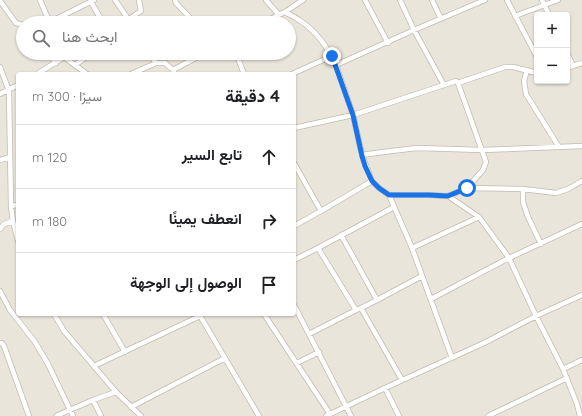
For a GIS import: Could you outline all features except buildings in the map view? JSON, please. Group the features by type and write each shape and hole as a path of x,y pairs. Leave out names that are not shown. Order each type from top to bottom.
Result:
{"street":[{"path":"40,0 47,16"},
{"path":"115,0 126,16"},
{"path":"136,16 141,11 138,0"},
{"path":"175,0 188,16"},
{"path":"266,0 279,14"},
{"path":"275,16 285,12 303,0"},
{"path":"365,0 388,43"},
{"path":"400,0 414,30 444,85"},
{"path":"432,0 440,19"},
{"path":"336,65 388,43 477,1 485,0"},
{"path":"507,0 534,51"},
{"path":"542,0 548,12"},
{"path":"515,16 558,0"},
{"path":"64,16 93,1 100,16"},
{"path":"1,4 16,23"},
{"path":"285,12 292,16"},
{"path":"296,18 312,31 332,56 353,115 362,156 372,181 389,195 412,248 452,358"},
{"path":"296,72 332,56"},
{"path":"69,60 84,72"},
{"path":"75,65 82,60"},
{"path":"136,72 156,63 165,63 174,72 194,60"},
{"path":"239,60 243,72"},
{"path":"570,60 573,66"},
{"path":"40,72 56,62"},
{"path":"570,67 582,63"},
{"path":"0,67 9,91 11,207 16,233"},
{"path":"296,128 353,115 444,85 505,67 534,72"},
{"path":"527,70 524,82 526,94 559,147"},
{"path":"458,82 486,162 483,170 467,188"},
{"path":"0,94 9,91 16,86"},
{"path":"362,156 417,148 482,150 582,146"},
{"path":"0,160 10,157"},
{"path":"296,167 321,211"},
{"path":"296,225 372,181"},
{"path":"389,195 448,196 467,188 556,193 568,189 582,181"},
{"path":"523,190 523,202 541,244"},
{"path":"448,196 479,217 509,258 563,369 577,404 580,416"},
{"path":"11,207 16,205"},
{"path":"296,259 394,207"},
{"path":"412,248 479,217"},
{"path":"0,229 4,224 13,221"},
{"path":"431,299 509,258 582,224"},
{"path":"341,236 377,300"},
{"path":"318,248 359,309 402,380"},
{"path":"309,334 422,276"},
{"path":"0,291 10,310 35,342 48,364 73,416"},
{"path":"265,316 297,363 328,415 484,343 536,316 582,295"},
{"path":"296,309 351,416"},
{"path":"55,316 64,331 116,392 141,416"},
{"path":"104,316 125,352"},
{"path":"94,366 197,316"},
{"path":"200,316 259,416"},
{"path":"0,343 4,346 30,416"},
{"path":"297,363 319,352"},
{"path":"131,406 225,358"},
{"path":"563,369 582,360"},
{"path":"488,416 567,378"},
{"path":"385,388 399,416"},
{"path":"56,416 116,392"},
{"path":"94,400 101,416"},
{"path":"577,404 582,402"}],"shaded area":[{"path":"0,0 582,0 582,416 0,416"}],"route":[{"path":"332,56 353,115 365,166 372,181 379,188 389,195 448,196 467,188"}]}
